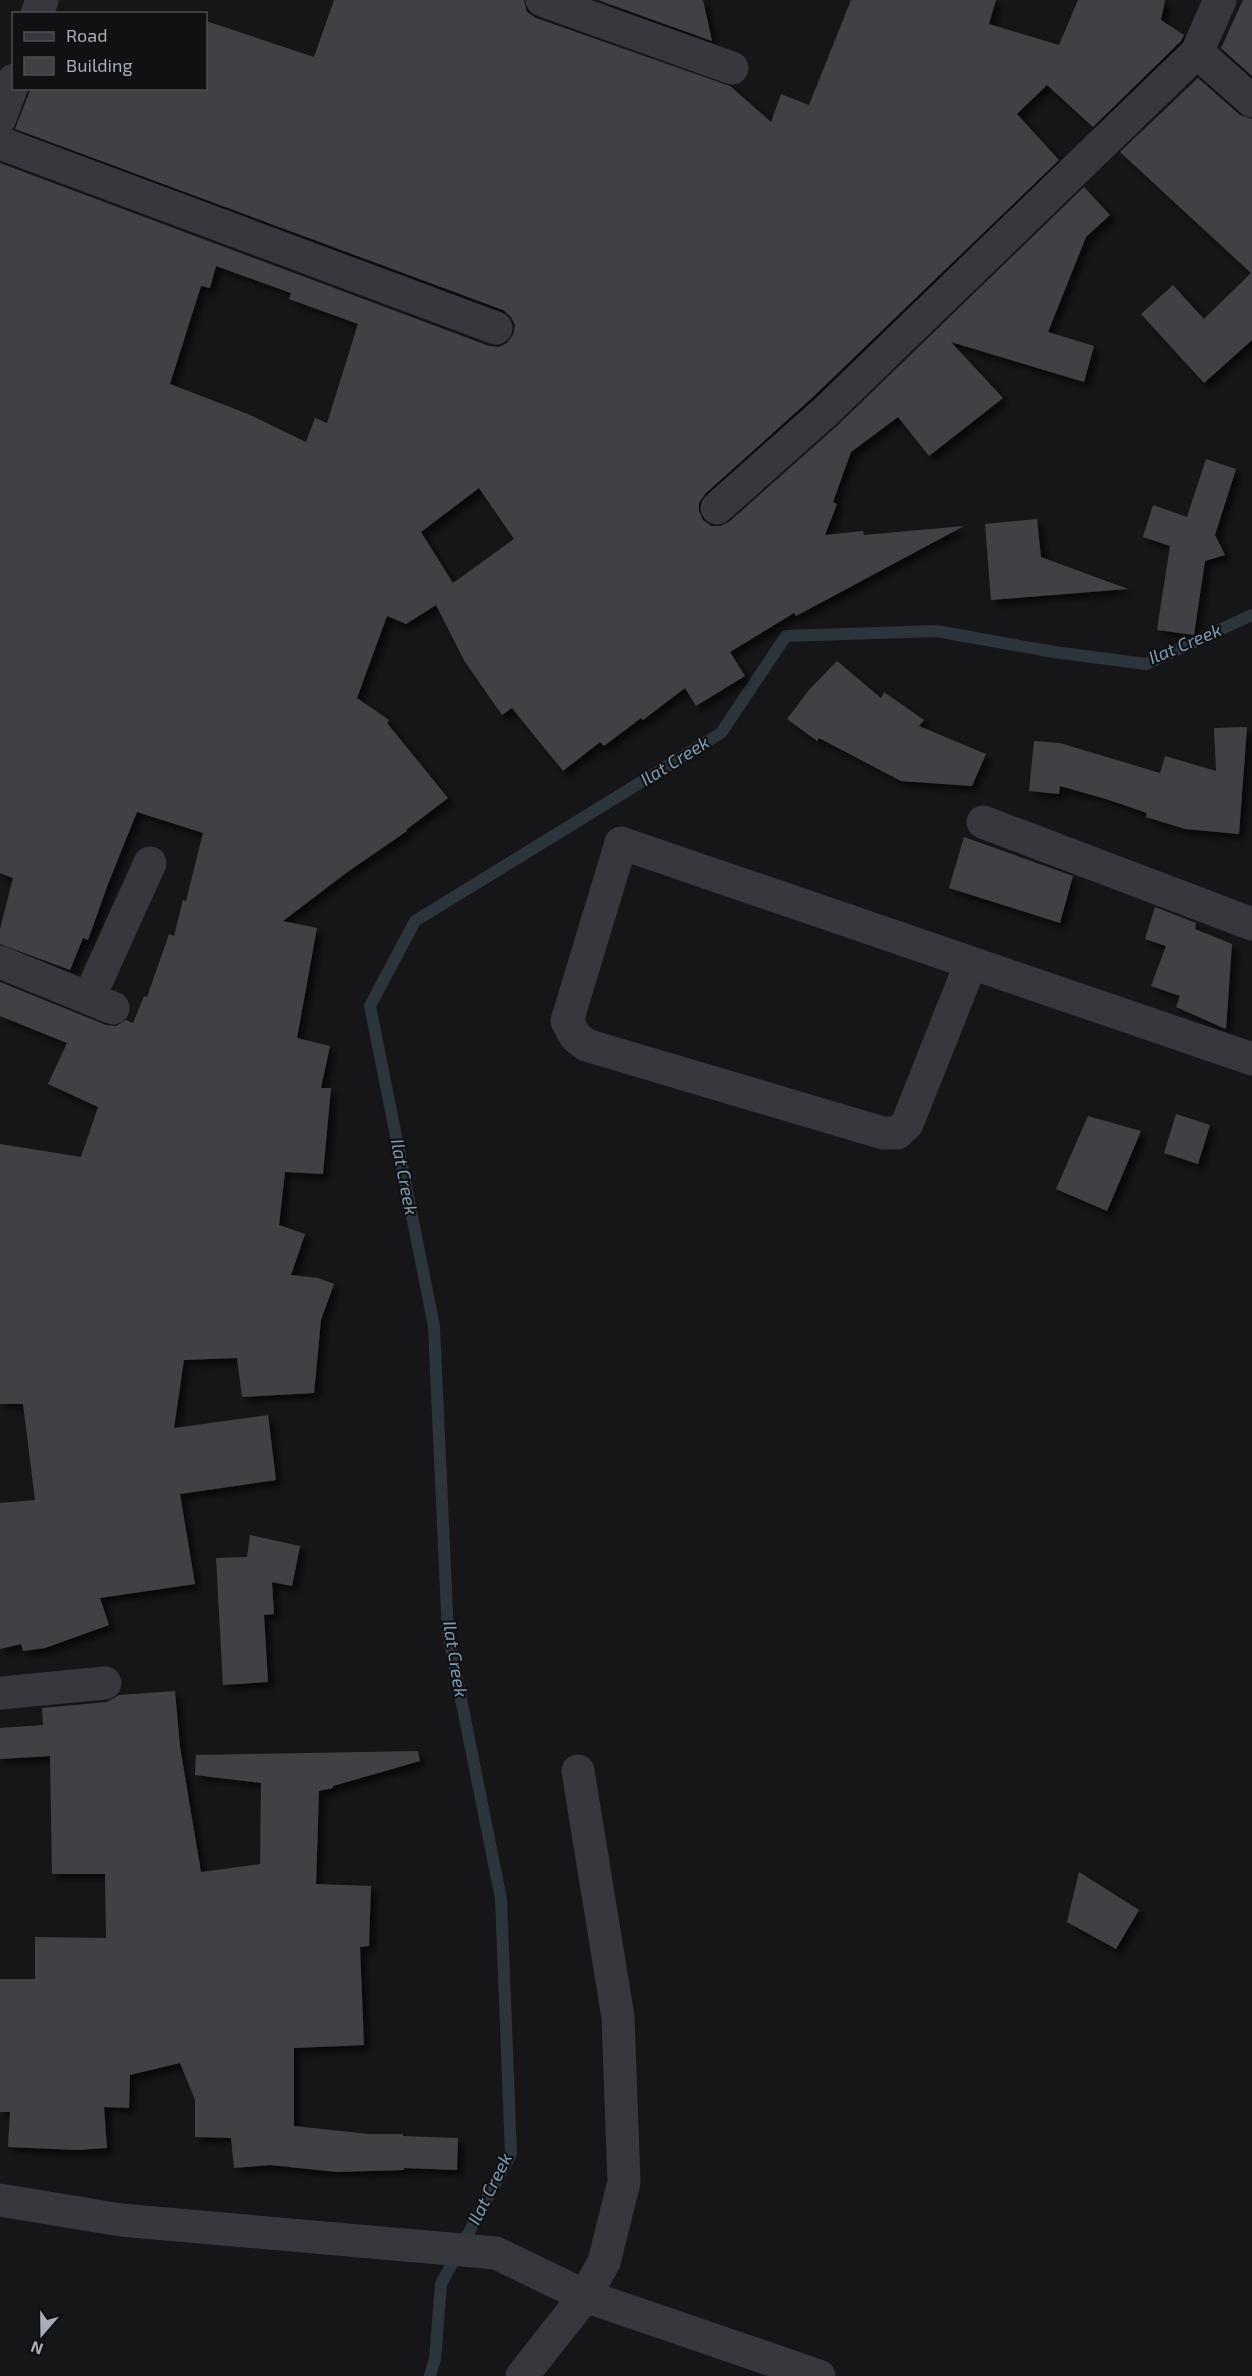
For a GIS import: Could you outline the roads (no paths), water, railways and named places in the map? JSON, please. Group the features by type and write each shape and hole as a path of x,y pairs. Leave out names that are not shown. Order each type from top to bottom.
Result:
{"street":[{"path":"542,0 732,69"},
{"path":"717,507 826,411 1197,52 1220,0"},
{"path":"1197,52 1252,101"},
{"path":"0,118 12,85"},
{"path":"0,143 496,328"},
{"path":"983,822 1252,924"},
{"path":"971,963 907,1124 897,1133 883,1133 586,1045 575,1036 567,1021 621,843 1252,1059"},
{"path":"0,962 101,1003 150,863"},
{"path":"0,1693 105,1683"},
{"path":"522,2376 585,2296 604,2262 624,2182 618,2017 578,1771"},
{"path":"0,2200 121,2220 496,2253 585,2296 819,2376"}],"waterway":[{"name":"Ilat Creek","path":"430,2376 435,2359 441,2284 511,2154 501,1899 448,1634 434,1326 370,1006 415,921 721,733 786,636 936,631 1054,652 1146,664 1252,615"}]}
